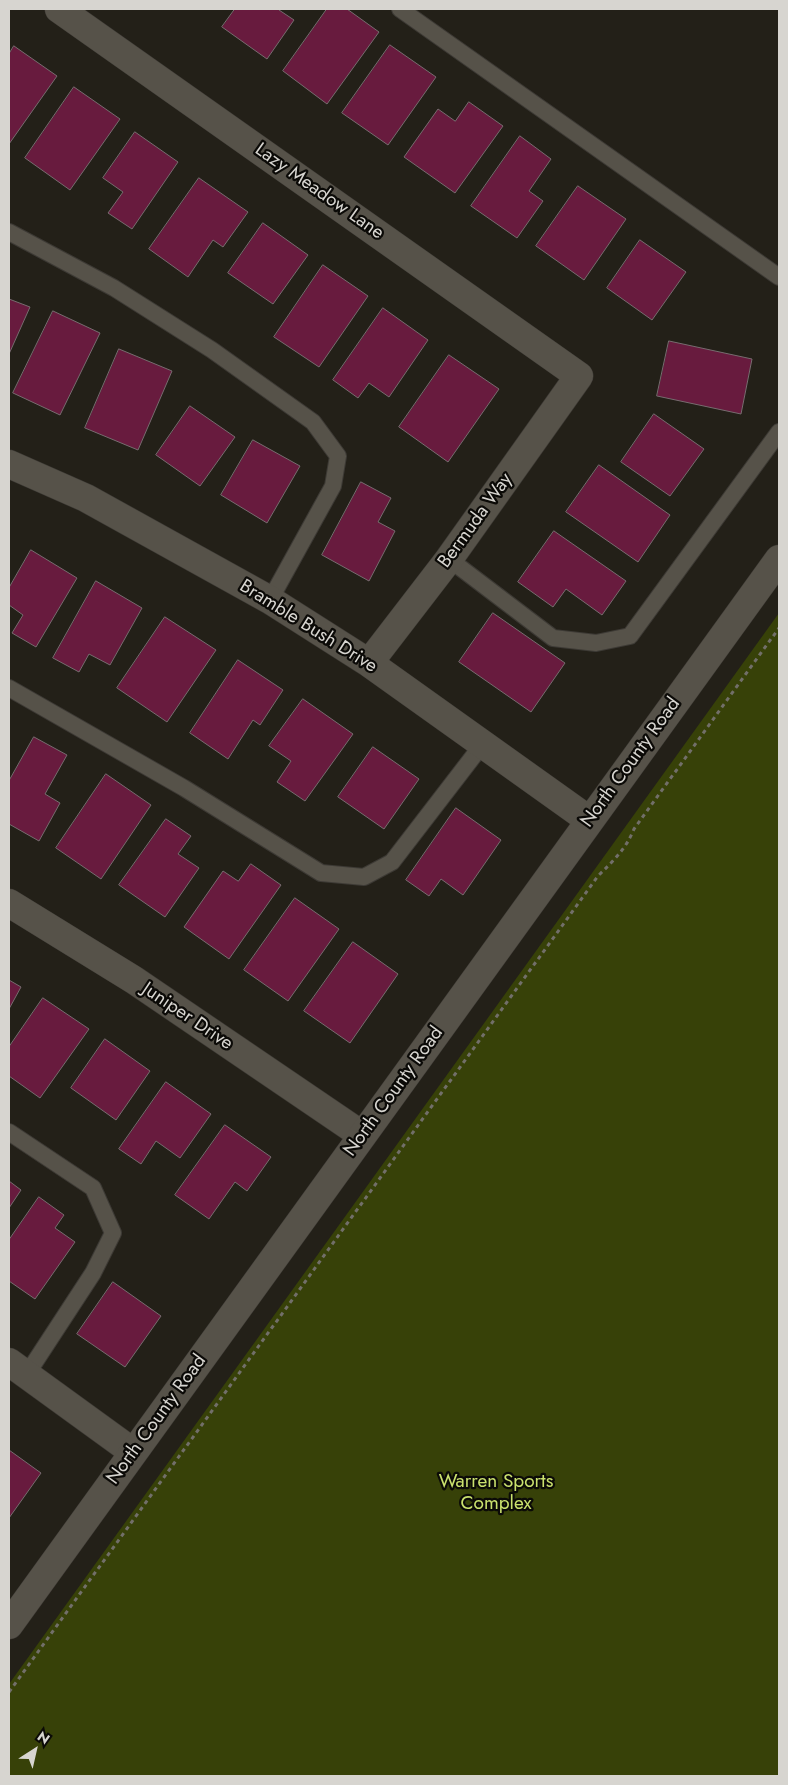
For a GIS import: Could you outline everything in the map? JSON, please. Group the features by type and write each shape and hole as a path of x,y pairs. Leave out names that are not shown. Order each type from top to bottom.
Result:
{"street":[{"name":"Lazy Meadow Lane","path":"58,9 579,376"},
{"name":"Bermuda Way","path":"369,663 449,559 579,376"},
{"name":"Bramble Bush Drive","path":"9,464 86,498 270,600 369,663 589,820"},
{"name":"North County Road","path":"9,1625 779,559"},
{"name":"Juniper Drive","path":"9,903 134,980 362,1135"},
{"path":"18,1368 133,1452"}],"lane":[{"path":"400,9 779,277"},
{"path":"9,232 114,288 212,350 313,422 338,456 333,486 270,600"},
{"path":"449,559 553,638 596,643 630,636 779,432"},
{"path":"9,688 184,788 321,874 364,877 392,862 482,745"},
{"path":"9,1132 93,1188 112,1233 93,1273 18,1368"}],"path":[{"path":"9,1692 592,884 619,856 629,842 634,829 779,628"}],"green space":[{"name":"Warren Sports Complex","path":"779,613 779,1776 9,1776 9,1684"}],"building":[{"path":"235,9 280,9 294,20 267,59 222,27"},
{"path":"327,9 347,9 379,32 327,104 283,71"},
{"path":"390,45 436,77 388,145 342,113"},
{"path":"14,46 57,76 9,144 9,54"},
{"path":"74,87 120,119 70,190 25,158"},
{"path":"469,102 503,126 455,193 404,157 438,109 455,121"},
{"path":"135,132 178,162 132,229 108,213 123,192 103,178"},
{"path":"520,136 551,159 529,191 543,201 517,238 471,206"},
{"path":"199,178 248,212 223,247 213,240 188,277 149,249"},
{"path":"578,186 626,219 584,280 536,246"},
{"path":"263,223 308,255 273,304 228,273"},
{"path":"640,240 686,272 652,320 607,288"},
{"path":"323,265 368,296 319,367 274,337"},
{"path":"9,299 30,307 9,354"},
{"path":"383,308 428,340 389,397 369,383 358,398 333,380"},
{"path":"53,311 100,333 60,415 13,393"},
{"path":"669,341 752,359 741,414 657,396"},
{"path":"119,349 172,371 138,450 85,428"},
{"path":"449,355 499,389 448,462 399,427"},
{"path":"190,406 235,437 200,486 156,455"},
{"path":"654,414 704,449 670,496 621,462"},
{"path":"253,440 300,466 267,523 221,495"},
{"path":"599,465 670,515 638,562 566,512"},
{"path":"361,482 391,498 378,522 395,531 369,581 322,555"},
{"path":"554,531 626,581 602,615 566,589 553,607 518,582"},
{"path":"31,550 77,578 36,647 12,633 23,615 9,605 9,588"},
{"path":"96,581 142,608 110,665 89,654 79,672 53,658"},
{"path":"493,613 565,663 531,712 459,662"},
{"path":"165,617 216,650 167,722 117,688"},
{"path":"238,660 283,690 260,725 253,720 228,759 190,733"},
{"path":"303,699 353,734 305,801 277,782 291,761 269,746"},
{"path":"34,737 67,755 45,794 60,803 39,841 9,824 9,781"},
{"path":"373,747 419,779 384,829 338,797"},
{"path":"106,774 151,805 101,879 56,848"},
{"path":"456,808 501,840 463,895 441,879 429,896 406,880"},
{"path":"166,819 191,836 178,854 199,868 165,917 119,885"},
{"path":"251,864 281,885 229,959 184,927 223,871 238,881"},
{"path":"295,898 339,929 288,1001 244,970"},
{"path":"353,942 398,974 350,1043 304,1011"},
{"path":"9,980 21,987 9,1009"},
{"path":"43,998 89,1029 40,1098 9,1076 9,1047"},
{"path":"105,1039 150,1071 116,1120 71,1088"},
{"path":"166,1082 211,1114 180,1158 156,1141 141,1164 119,1149"},
{"path":"225,1125 271,1157 247,1191 235,1182 209,1219 175,1195"},
{"path":"9,1181 21,1190 9,1208"},
{"path":"39,1197 64,1215 55,1228 75,1242 35,1299 9,1281 9,1240"},
{"path":"113,1282 161,1316 125,1367 77,1334"},
{"path":"9,1450 41,1473 9,1518"}]}
